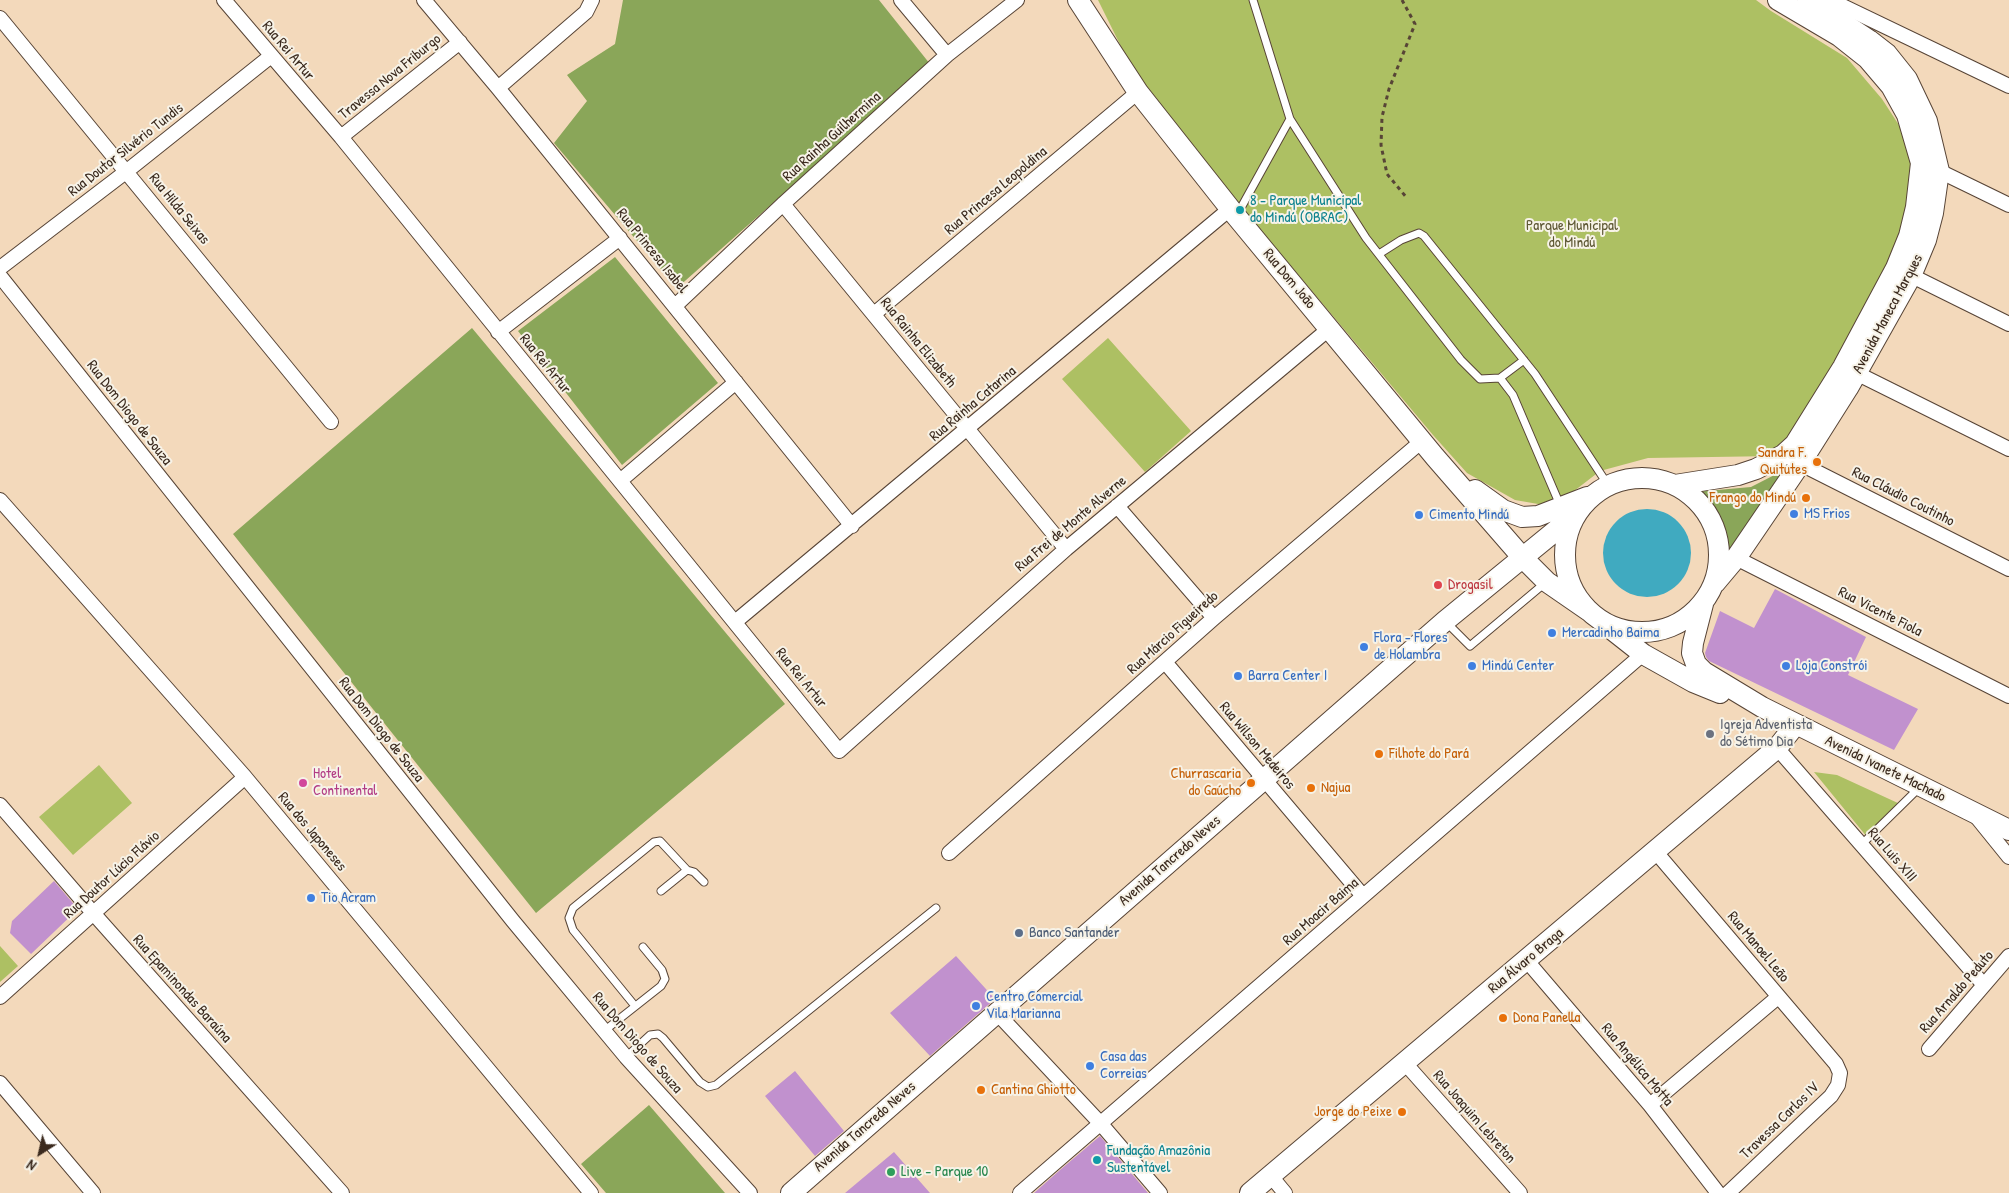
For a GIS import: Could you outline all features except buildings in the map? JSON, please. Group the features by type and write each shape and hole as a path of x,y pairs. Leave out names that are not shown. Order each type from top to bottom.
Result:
{"main road":[{"name":"Rua Dom João","path":"1078,0 1138,92 1233,212 1435,457 1522,557 1547,582 1596,617"},
{"name":"Avenida Maneca Marques","path":"1778,0 1839,36 1868,59 1891,86 1907,115 1930,167"},
{"name":"Avenida Maneca Marques","path":"1715,582 1736,558 1800,464 1904,272 1926,240 1931,222 1927,121 1907,79 1886,54 1869,40 1808,0"},
{"name":"Avenida Maneca Marques","path":"1674,485 1738,475 1756,469 1782,454 1795,444 1850,370"},
{"name":"Rua Dom João","path":"1435,457 1487,500 1503,510 1522,517 1569,511 1601,490"},
{"path":"1569,511 1569,530 1565,547 1566,565 1570,582 1578,598 1596,617 1620,630 1657,632 1674,626 1690,617 1703,604 1715,582 1720,564 1720,544 1714,526 1705,509 1691,495 1674,485 1658,479 1624,480 1601,490"},
{"name":"Avenida Tancredo Neves","path":"791,1193 1444,621 1522,557 1569,511"},
{"name":"Avenida Ivanete Machado","path":"1703,604 1692,653 1696,664 1704,672 1762,707 2009,830"},
{"name":"Avenida Ivanete Machado","path":"1596,617 1642,654 1699,685 1762,707"},
{"name":"Rua Álvaro Braga","path":"1250,1193 1777,748 1796,724"}],"street":[{"name":"Rua Rei Artur","path":"224,0 341,137 839,751"},
{"name":"Rua Princesa Isabel","path":"424,0 498,88 852,526"},
{"path":"498,88 586,12 592,0"},
{"path":"901,0 947,55"},
{"name":"Rua Rainha Guilhermina","path":"675,306 783,204 947,55 1017,0"},
{"path":"1830,0 2009,86"},
{"name":"Rua Hilda Seixas","path":"0,18 331,422"},
{"name":"Travessa Nova Friburgo","path":"341,137 460,42"},
{"name":"Rua Doutor Silvério Tundis","path":"0,268 127,171 271,56"},
{"name":"Rua Princesa Leopoldina","path":"874,314 1138,92"},
{"path":"1930,167 2009,205"},
{"name":"Rua Rainha Elizabeth","path":"783,204 1066,548"},
{"name":"Rua Rainha Catarina","path":"735,622 1233,212"},
{"path":"498,332 620,238"},
{"path":"1904,272 2009,324"},
{"name":"Rua Dom Diogo de Souza","path":"0,276 506,913 604,1031 750,1193"},
{"name":"Rua Frei de Monte Alverne","path":"839,751 1066,548 1330,328"},
{"path":"1850,370 2009,449"},
{"path":"620,481 736,382"},
{"name":"Rua Márcio Figueiredo","path":"949,853 1214,618 1422,441"},
{"name":"Rua Cláudio Coutinho","path":"1782,454 2009,569"},
{"name":"Rua dos Japoneses","path":"0,500 245,777 591,1193"},
{"path":"1118,506 1214,618"},
{"name":"Rua Vicente Fiola","path":"1736,558 2009,696"},
{"name":"Rua Moacir Baima","path":"1020,1193 1642,654"},
{"name":"Rua Wilson Medeiros","path":"1165,662 1364,896"},
{"name":"Rua Luis XIII","path":"1777,748 1983,984"},
{"name":"Rua Doutor Lúcio Flávio","path":"0,997 245,777"},
{"name":"Rua Epaminondas Baraúna","path":"0,805 94,914 342,1193"},
{"path":"1971,811 2009,857"},
{"name":"Rua Manoel Leão","path":"1655,851 1836,1064"},
{"name":"Rua Arnaldo Peduto","path":"1929,1049 2009,956"},
{"name":"Rua Angélica Motta","path":"1527,961 1650,1105 1718,1193"},
{"path":"1650,1105 1778,996"},
{"path":"996,1012 1101,1124 1160,1193"},
{"name":"Rua Joaquim Lebreton","path":"1404,1062 1520,1193"},
{"name":"Travessa Carlos IV","path":"1728,1193 1831,1096 1838,1085 1840,1073 1836,1064"},
{"path":"0,1083 93,1193"},
{"path":"1270,1175 1285,1193"}],"lane":[{"path":"1252,0 1290,119 1366,238 1473,374 1480,379 1500,378 1524,360"},
{"path":"1233,212 1290,119"},
{"path":"1379,254 1401,240 1422,234 1535,374 1601,490"},
{"path":"1500,378 1513,394 1569,511"},
{"path":"1444,621 1470,646 1547,582"},
{"path":"1862,845 1921,786"},
{"path":"635,1006 573,930 569,918 573,908 654,842 660,841 665,844 687,870 694,872 704,882"},
{"path":"661,891 687,870"},
{"path":"626,1056 650,1035 658,1034 700,1082 708,1087 716,1085 936,908"},
{"path":"604,1031 661,986 665,979 662,970 643,947"}],"path":[{"path":"1402,0 1415,24 1389,89 1382,117 1381,145 1387,174 1407,198"}],"green space":[{"path":"623,0 879,0 930,64 677,288 554,143 587,101 567,75 615,44"},
{"name":"Parque Municipal do Mindú","path":"1098,0 1756,0 1847,58 1882,99 1908,139 1914,175 1889,276 1776,456 1648,458 1600,471 1565,498 1544,505 1515,500 1467,473 1142,89"},
{"path":"615,257 718,383 622,465 518,331"},
{"path":"472,328 785,704 536,913 233,534"},
{"path":"1108,338 1191,431 1145,472 1062,379"},
{"path":"1792,466 1727,564 1725,529 1715,512 1695,492 1751,487"},
{"path":"99,765 132,803 73,855 39,817"},
{"path":"1814,772 1837,775 1900,804 1867,837"},
{"path":"0,946 18,966 0,982"},
{"path":"649,1105 725,1193 606,1193 581,1164"}],"water":[{"path":"1647,509 1664,512 1678,522 1688,536 1691,553 1688,570 1678,584 1664,594 1647,597 1630,594 1616,584 1606,570 1603,553 1606,536 1616,522 1630,512"}],"place":[{"name":"8 - Parque Municipal do Mindú (OBRAC)","path":"1240,210"},
{"name":"Sandra F. Quitutes","path":"1817,462"},
{"name":"Frango do Mindú","path":"1806,498"},
{"name":"MS Frios","path":"1794,514"},
{"name":"Cimento Mindú","path":"1419,515"},
{"name":"Drogasil","path":"1438,585"},
{"name":"Mercadinho Baima","path":"1552,633"},
{"name":"Flora - Flores de Holambra","path":"1364,647"},
{"name":"Mindú Center","path":"1472,666"},
{"name":"Loja Constrói","path":"1786,666"},
{"name":"Barra Center I","path":"1238,676"},
{"name":"Igreja Adventista do Sétimo Dia","path":"1710,734"},
{"name":"Filhote do Pará","path":"1379,754"},
{"name":"Hotel Continental","path":"303,783"},
{"name":"Churrascaria do Gaúcho","path":"1251,783"},
{"name":"Najua","path":"1311,788"},
{"name":"Tio Acram","path":"311,898"},
{"name":"Banco Santander","path":"1019,933"},
{"name":"Centro Comercial Vila Marianna","path":"976,1006"},
{"name":"Dona Panella","path":"1503,1018"},
{"name":"Casa das Correias","path":"1090,1066"},
{"name":"Cantina Ghiotto","path":"981,1090"},
{"name":"Jorge do Peixe","path":"1402,1112"},
{"name":"Fundação Amazônia Sustentável","path":"1097,1160"},
{"name":"Live - Parque 10","path":"891,1172"}]}
